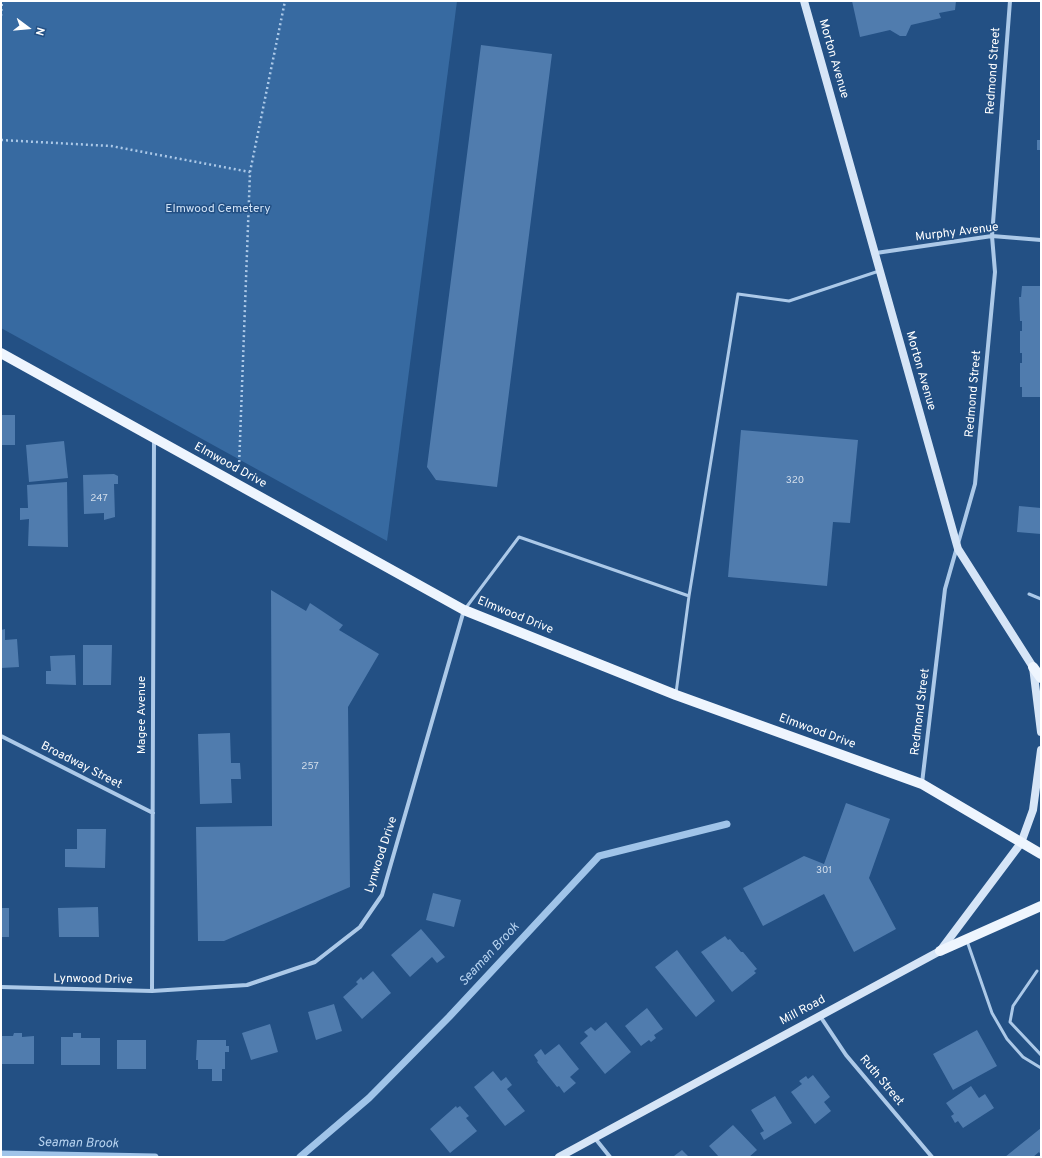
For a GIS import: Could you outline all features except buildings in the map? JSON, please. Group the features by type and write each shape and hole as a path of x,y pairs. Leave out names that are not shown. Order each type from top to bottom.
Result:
{"main road":[{"name":"Elmwood Drive","path":"1,353 464,610 676,694 922,784 1041,854"},
{"path":"1033,668 1041,678"},
{"path":"940,951 1041,906"}],"street":[{"name":"Morton Avenue","path":"804,1 958,549 1033,668 1041,732"},
{"name":"Redmond Street","path":"922,784 945,590 958,549 975,484 995,272 992,236 1010,1"},
{"name":"Murphy Avenue","path":"876,254 992,236 1041,240"},
{"name":"Magee Avenue","path":"152,991 154,439"},
{"name":"Lynwood Drive","path":"1,988 152,991 247,985 315,962 360,927 382,895 464,610"},
{"name":"Broadway Street","path":"1,736 153,813"},
{"path":"1020,843 1033,810 1041,750"},
{"name":"Mill Road","path":"559,1157 940,951 1020,843"},
{"name":"Ruth Street","path":"819,1016 846,1055 932,1157"},
{"path":"594,1137 610,1157"}],"lane":[{"path":"676,694 689,596 738,294 789,301 880,270"},
{"path":"464,610 519,537 689,596"},
{"path":"1029,594 1041,599"},
{"path":"966,939 992,1013 1007,1039 1023,1057 1041,1068"},
{"path":"1037,971 1013,1006 1010,1022 1041,1054"}],"path":[{"path":"1,16 2,1"},
{"path":"239,485 250,172 285,1"},
{"path":"1,140 111,146 250,172"}],"green space":[{"name":"Elmwood Cemetery","path":"1,1 457,1 387,541 1,328"}],"waterway":[{"name":"Seaman Brook","path":"300,1157 369,1098 449,1017 599,856 727,824"},
{"name":"Seaman Brook","path":"1,1154 155,1157"}]}
